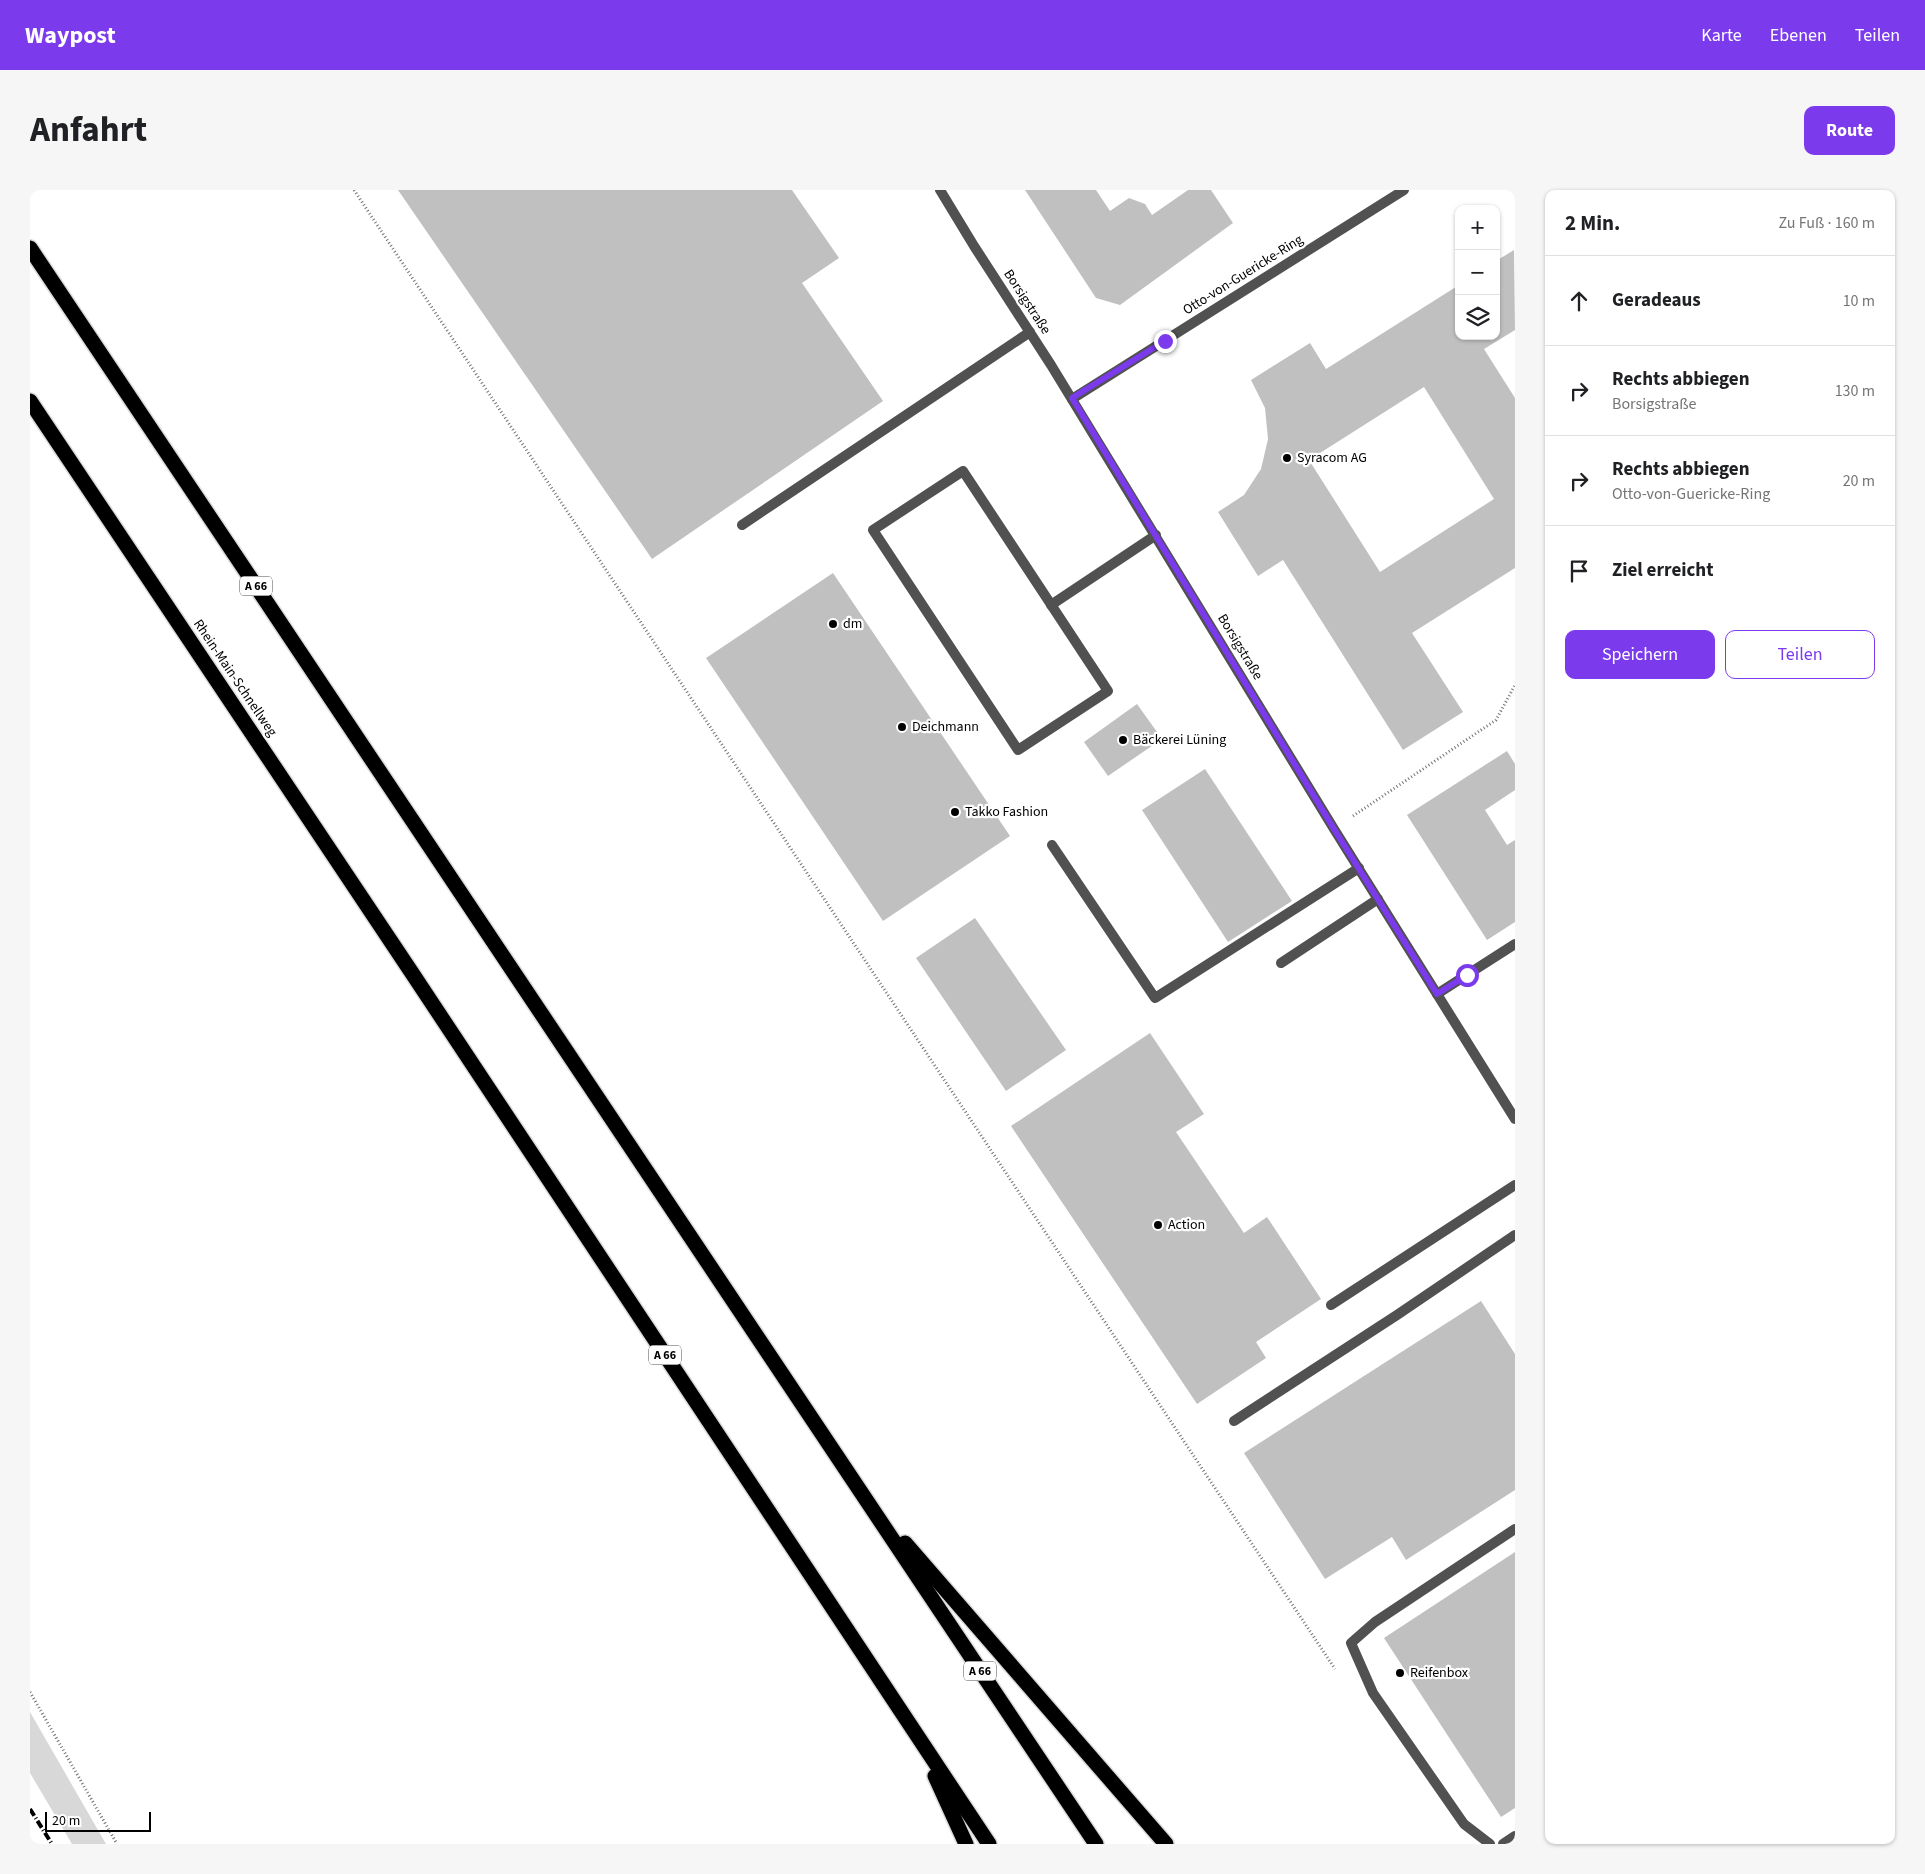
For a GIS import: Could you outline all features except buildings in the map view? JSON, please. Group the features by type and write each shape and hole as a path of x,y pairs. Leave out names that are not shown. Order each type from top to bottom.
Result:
{"highway":[{"name":"A 66","path":"30,248 1096,1844"},
{"name":"Rhein-Main-Schnellweg","path":"30,401 412,973 918,1738"},
{"path":"864,1497 1166,1844"},
{"name":"A 66","path":"918,1738 989,1844"},
{"path":"918,1738 966,1844"}],"street":[{"name":"Borsigstraße","path":"940,190 1072,398 1334,829 1515,1119"},
{"name":"Otto-von-Guericke-Ring","path":"1072,398 1404,190"},
{"path":"742,525 1030,332"},
{"path":"963,471 1051,605 1108,691 1018,750 873,530 963,471"},
{"path":"1051,605 1156,535"},
{"path":"1052,845 1155,998 1358,868"},
{"path":"1282,962 1378,899"},
{"path":"1437,994 1515,944"},
{"path":"1331,1305 1515,1185"},
{"path":"1234,1421 1397,1315 1515,1235"},
{"path":"1490,1844 1464,1824 1373,1693 1351,1643 1375,1622 1515,1529"},
{"path":"1503,1844 1515,1836"}],"path":[{"path":"354,190 1335,1670"},
{"path":"1334,829 1496,720 1515,685"},
{"path":"30,1692 117,1844"}],"shaded area":[{"path":"30,1712 106,1844 72,1844 30,1773"}],"railway":[{"path":"30,1809 52,1844"}],"place":[{"name":"Syracom AG","path":"1287,458"},
{"name":"dm","path":"833,624"},
{"name":"Deichmann","path":"902,727"},
{"name":"Bäckerei Lüning","path":"1123,740"},
{"name":"Takko Fashion","path":"955,812"},
{"name":"Action","path":"1158,1225"},
{"name":"Reifenbox","path":"1400,1673"}],"route":[{"path":"1165,341 1072,398 1334,829 1437,994 1467,975"}]}
